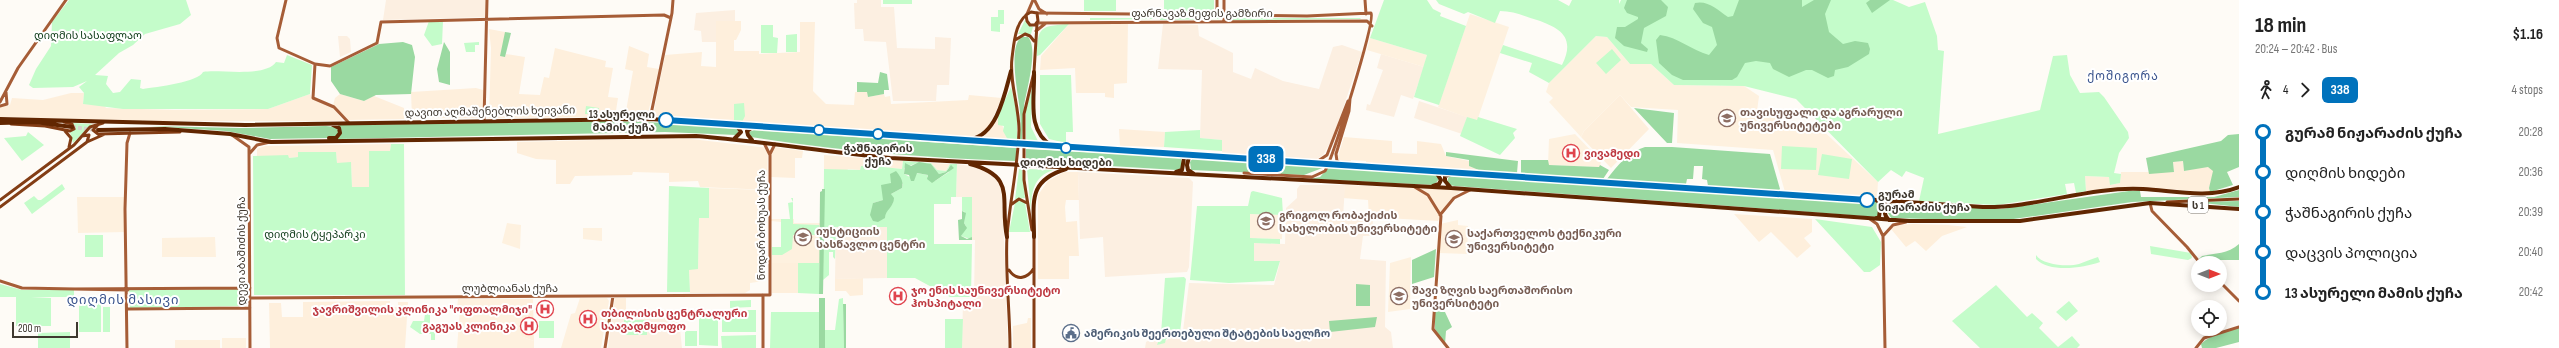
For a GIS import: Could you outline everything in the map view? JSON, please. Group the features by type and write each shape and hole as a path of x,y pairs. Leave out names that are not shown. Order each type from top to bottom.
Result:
{"highway":[{"path":"962,140 981,137 990,127 1004,97 1011,71"},
{"path":"1034,72 1035,127 1040,139 1052,147"},
{"name":"დავით აღმაშენებლის ხეივანი","path":"0,119 103,123 233,125 484,120 650,119 1052,147 1198,155 1436,172 1998,207 2116,190 2144,189 2209,194 2239,187"},
{"path":"0,123 35,122 72,127"},
{"path":"319,141 336,138 339,134 338,127 328,123"},
{"path":"734,138 741,132 736,126"},
{"path":"753,141 747,134 748,130 754,126"},
{"path":"98,130 137,128 230,134 270,142 630,136 734,138 868,156 1451,188 1909,222 2020,221 2150,203 2165,203"},
{"path":"1170,173 1182,169 1184,158 1177,154"},
{"path":"1195,174 1188,169 1187,163 1189,158 1198,155"},
{"path":"962,161 986,169 999,178 1003,189 1007,238"},
{"path":"1034,237 1034,198 1036,188 1047,176 1070,167"},
{"path":"1429,187 1440,182 1440,176 1436,172"},
{"path":"1451,188 1446,184 1444,179 1446,175 1455,172"},
{"path":"1236,177 1244,173"},
{"path":"1870,219 1881,215 1881,204 1876,200"},
{"path":"1889,220 1885,216 1885,206 1887,203 1892,201"},
{"name":"ს 1","path":"2165,203 2239,209"}],"main road":[{"path":"1011,347 1007,238 1012,205 1018,142 1019,112 1011,71 1014,41 1020,24 1027,15 1037,13 1034,45 1034,72 1026,102 1024,142 1028,205 1034,237 1033,348"},
{"path":"1027,15 1029,24 1037,23"},
{"path":"1014,41 1021,35 1026,34 1032,38 1034,45"},
{"path":"6,123 64,130 72,130 74,126 56,120"},
{"path":"103,123 92,130 96,134 184,131"},
{"path":"0,200 66,150 91,126 103,123"},
{"path":"64,130 71,138 66,150"},
{"path":"0,207 87,142 104,134"},
{"path":"82,136 89,135 87,142"},
{"path":"1012,205 1019,199 1024,200 1028,205"},
{"path":"2165,203 2239,199"},
{"path":"1008,269 1012,274 1022,278 1027,276 1034,268"}],"street":[{"path":"6,91 7,104 2,106 2,101 6,91 35,41 66,0"},
{"path":"286,0 277,38 279,48 315,64 330,66 377,43 381,22 487,18 664,15 671,18"},
{"path":"484,120 487,0"},
{"path":"650,119 671,18 672,0"},
{"path":"1034,0 1037,13"},
{"path":"1027,15 1034,0"},
{"path":"1034,0 1041,10 1048,15"},
{"path":"1217,0 1217,15"},
{"path":"1224,0 1224,22"},
{"path":"1365,0 1366,15 1372,26"},
{"path":"1315,163 1327,155 1350,98 1372,26 1373,19 1365,5"},
{"path":"1359,16 1365,10"},
{"name":"ფარნავაზ მეფის გამზირი","path":"1037,13 1044,15 1158,16 1359,16 1370,13"},
{"path":"1035,33 1040,26 1046,22 1041,18 1044,15"},
{"path":"1158,16 1158,23"},
{"path":"1368,21 1373,19"},
{"name":"ფარნავაზ მეფის გამზირი","path":"1037,23 1368,21"},
{"path":"315,64 313,98 334,107 349,123"},
{"path":"1244,173 1317,176 1325,171 1348,108 1350,98"},
{"path":"1345,165 1337,161 1336,154 1351,105 1350,98"},
{"path":"2,101 7,100"},
{"path":"341,123 345,117"},
{"path":"123,132 127,143"},
{"path":"127,348 128,289 125,209 127,143 130,132"},
{"path":"230,134 247,144 250,153 257,146 270,142"},
{"name":"ნოდარ ბოხუას ქუჩა","path":"764,143 770,156"},
{"name":"ნოდარ ბოხუას ქუჩა","path":"770,295 770,156 775,144"},
{"name":"დევი აბაშიძის ქუჩა","path":"250,153 250,348"},
{"path":"1413,186 1428,195 1440,215 1434,329 1448,348"},
{"path":"1440,215 1454,198 1470,190"},
{"path":"2150,203 2152,211 2194,256"},
{"path":"1870,219 1877,224 1883,236 1886,348"},
{"path":"1883,236 1892,225 1909,222"},
{"path":"0,282 22,288 250,288"},
{"path":"2227,289 2239,301"},
{"name":"ნოდარ ბოხუას ქუჩა","path":"763,295 763,348"},
{"name":"ლუბლიანას ქუჩა","path":"250,298 770,295"},
{"path":"605,348 613,296"},
{"path":"128,309 250,308"},
{"path":"2196,348 2204,338 2223,330 2239,327"}],"shaded area":[{"path":"386,0 486,0 486,17 383,20"},
{"path":"857,0 881,0 881,7 894,7 897,48 935,49 935,37 951,38 949,85 937,85 936,101 893,101 886,42 864,41 863,29 855,29 854,3 857,3"},
{"path":"735,10 735,21 716,21 716,42 702,42 701,31 694,30 696,13"},
{"path":"1470,14 1509,27 1477,121 1438,107"},
{"path":"716,21 741,21 741,30 736,40 734,40 734,51 759,51 759,54 800,52 800,22 815,22 813,91 826,104 854,105 855,92 868,92 868,97 884,94 885,97 890,96 891,104 968,100 969,95 1002,98 989,126 977,136 970,137 653,116 665,55 702,52 701,66 716,67"},
{"path":"1069,24 1128,24 1127,83 1114,84 1114,98 1105,97 1105,93 1076,93 1075,68 1040,70 1041,56"},
{"path":"1163,24 1198,25 1199,36 1233,53 1233,72 1251,79 1255,68 1283,81 1319,89 1333,47 1342,45 1362,52 1333,138 1323,155 1317,159 1310,159 1222,154 1222,140 1200,138 1202,70 1158,69"},
{"path":"489,29 505,32 505,57 506,54 525,57 519,94 540,95 544,77 549,78 555,48 606,61 605,67 613,68 608,97 618,98 615,117 489,118 491,48"},
{"path":"338,36 347,36 350,39 351,52 340,57"},
{"name":"თავისუფალი და აგრარული უნივერსიტეტები","path":"1596,36 1607,37 1630,64 1651,64 1674,85 1744,86 1759,96 1757,111 1777,113 1776,122 1818,126 1878,182 1877,198 1785,192 1773,150 1677,143 1678,110 1631,107 1620,95 1584,131 1581,137 1549,102 1553,98 1546,92 1549,83"},
{"path":"1370,38 1427,55 1424,67 1367,50"},
{"path":"629,46 649,54 647,67 659,69 647,117 625,117 633,71 625,69"},
{"path":"1381,54 1424,67 1413,99 1401,95 1394,117 1366,110 1367,104 1370,105 1383,70 1377,68"},
{"path":"476,88 483,90 483,118 412,118 411,92"},
{"path":"71,93 84,93 83,104 104,105 106,108 175,110 268,109 310,94 313,99 334,108 343,121 122,121 0,117 0,107 10,105 12,98 43,100"},
{"path":"340,94 364,101 374,96 404,108 404,119 348,120 333,105 335,98"},
{"path":"1620,95 1649,129 1611,168 1581,137 1584,131"},
{"path":"1419,101 1467,117 1462,134 1414,118"},
{"path":"998,115 1008,140 982,138 987,133"},
{"path":"1119,129 1165,132 1164,147 1120,146"},
{"name":"ვივამედი","path":"1575,134 1601,161 1600,167 1548,165 1549,139"},
{"path":"1344,137 1392,141 1392,153 1417,154 1417,141 1441,144 1446,156 1469,161 1469,166 1481,171 1366,164 1366,161 1351,160 1351,162 1343,162 1339,160 1338,156"},
{"path":"683,138 768,148 767,190 700,187 698,181 669,182 669,173 633,172 632,175 575,176 570,184 556,184 556,160 536,159 517,153 517,142"},
{"path":"391,144 390,151 369,152 369,187 352,187 351,163 337,163 336,152 298,152 298,157 289,158 257,156 257,149 265,146"},
{"path":"774,147 803,151 802,158 795,158 795,178 771,177 771,155"},
{"path":"824,155 872,159 872,166 861,166 860,170 848,169 847,171 824,169"},
{"path":"881,160 903,161 902,169 882,167"},
{"path":"2183,161 2184,171 2208,166 2214,171 2209,188 2210,192 2134,187 2086,191 2085,176 2109,177 2111,185 2120,183 2121,172 2174,172 2173,162"},
{"path":"931,163 950,164 946,171 937,170"},
{"path":"957,164 976,167 995,176 1002,189 1008,348 962,348 963,300 972,300 974,296 975,240 972,240 972,197 956,197"},
{"path":"1064,172 1078,172 1079,200 1066,200 1065,207 1066,222 1077,221 1079,256 1069,256 1069,279 1038,279 1038,195 1048,181"},
{"path":"1078,172 1189,178 1193,182 1189,267 1187,272 1105,277 1103,237 1080,239"},
{"path":"1300,185 1345,185 1343,218 1373,219 1372,236 1363,236 1360,259 1386,261 1385,327 1391,332 1393,348 1145,348 1146,342 1161,334 1158,345 1183,331 1189,283 1274,285 1280,262 1253,261 1254,243 1285,244 1286,208 1297,198 1297,189"},
{"path":"1345,185 1462,190 1449,201 1438,221 1369,217 1368,200 1343,198"},
{"path":"709,188 765,190 764,281 750,283 750,290 745,293 690,293 689,269 698,269 699,218 709,218"},
{"path":"77,197 125,197 125,232 78,233"},
{"name":"გრიგოლ რობაქიძის სახელობის უნივერსიტეტი","path":"1250,214 1283,215 1282,239 1250,238"},
{"path":"1734,214 1812,219 1812,232 1804,238 1811,246 1797,258 1771,232 1759,242"},
{"name":"იუსტიციის სასწავლო ცენტრი","path":"771,219 794,219 794,223 824,223 824,263 772,263 772,247 781,247 781,222 771,221"},
{"name":"საქართველოს ტექნიკური უნივერსიტეტი","path":"1458,220 1458,225 1468,226 1467,254 1439,253 1440,224"},
{"path":"507,223 521,225 520,249 502,243"},
{"path":"1913,224 1967,227 1942,236 1926,251 1915,241 1906,247 1891,229 1896,225"},
{"path":"836,227 888,227 887,278 835,279"},
{"path":"583,228 602,228 602,241 583,239"},
{"path":"215,237 216,257 162,257 162,238"},
{"name":"შავი ზღვის საერთაშორისო უნივერსიტეტი","path":"1411,257 1410,309 1388,312 1390,263"},
{"path":"772,263 798,263 798,293 772,293"},
{"path":"863,278 863,295 850,296 846,291 835,291 835,279"},
{"name":"თბილისის ცენტრალური საავადმყოფო","path":"580,298 607,298 609,301 601,348 561,348 571,314 575,313"},
{"path":"615,298 626,298 626,310 613,310"},
{"path":"458,299 520,299 520,306 532,306 520,336 534,341 534,348 457,348 460,309 457,309"},
{"path":"520,299 533,299 534,341 520,336 532,306 520,306"},
{"path":"390,301 390,307 398,307 398,302 408,302 405,348 270,348 269,303 281,303 282,317 303,317 303,302"},
{"path":"613,310 678,310 682,348 608,348"},
{"path":"1028,318 1031,318 1031,348 1013,348 1013,326 1027,323"},
{"path":"222,338 246,338 246,348 222,348"},
{"path":"175,340 220,340 220,348 175,348"}],"green space":[{"name":"დიღმის სასაფლაო","path":"69,0 186,0 191,15 180,24 145,34 133,45 119,53 95,75 108,76 106,84 113,93 120,92 131,79 141,80 140,88 143,89 157,87 194,79 200,76 203,72 241,72 262,70 270,67 276,62 284,63 287,55 312,65 310,94 268,109 123,109 83,104 84,93 79,87 87,81 73,87 33,88 29,85 36,69 51,46 52,22"},
{"path":"883,0 912,0 912,4 883,4"},
{"path":"1084,0 1116,0 1116,11 1084,11"},
{"path":"1164,0 1214,0 1214,13 1164,13"},
{"path":"1384,0 1427,0 1433,9 1441,13 1440,16 1466,26 1439,105 1414,97 1427,55 1370,38"},
{"path":"1436,0 1558,0 1569,6 1572,0 1619,0 1619,4 1621,0 1893,0 1909,7 1925,2 1937,36 1938,50 1944,51 1938,134 2040,110 2053,56 2067,55 2070,75 2080,93 2099,92 2128,132 2129,138 2119,153 2114,173 2121,174 2120,183 2110,185 2109,177 2085,176 2086,191 2076,193 2074,183 2065,184 2067,194 1997,205 1919,201 1924,178 1906,171 1902,177 1891,170 1878,182 1796,99 1744,86 1674,85 1651,64 1630,64 1607,37 1596,36 1549,83 1529,72 1532,63 1500,53 1503,45 1562,65 1567,47 1566,41 1559,30 1537,20 1505,11 1500,11 1495,23 1468,12 1464,14 1439,4"},
{"path":"1627,0 1661,0 1668,7 1666,16 1644,28 1641,43 1648,49 1647,52 1624,46 1615,38 1617,27 1625,27 1638,19 1638,17 1627,13 1624,8"},
{"path":"1739,0 1802,0 1802,7 1814,0 1831,0 1825,14 1829,32 1843,44 1855,41 1868,43 1870,49 1869,54 1848,67 1835,70 1834,76 1828,78 1812,70 1806,70 1789,77 1773,69 1770,63 1756,61 1745,63 1737,77 1732,80 1683,80 1672,75 1659,63 1656,40 1660,35 1673,38 1709,55 1717,45 1712,27 1703,23 1693,9 1695,3 1700,2 1709,4 1728,17 1733,16"},
{"path":"1870,0 1890,0 1872,13 1866,3"},
{"path":"998,10 1004,10 1004,24 1000,24 1000,32 991,31 991,17 998,17"},
{"path":"1090,18 1153,18 1154,19 1090,20"},
{"path":"1160,18 1222,18 1223,19 1160,20"},
{"path":"1228,18 1360,18 1361,19 1228,20"},
{"path":"1025,20 1028,25 1033,27 1031,34 1018,34"},
{"path":"429,21 443,21 442,44 432,46 424,35"},
{"path":"1069,24 1040,55 1037,56 1038,39 1042,30 1047,27"},
{"path":"761,25 773,25 773,37 778,38 777,53 761,53"},
{"path":"505,32 511,33 505,57 500,56"},
{"path":"797,34 797,52 786,52 786,35"},
{"path":"1022,37 1028,37 1031,43 1032,60 1024,106 1022,140 1020,140 1020,115 1015,72 1015,50"},
{"path":"403,42 412,45 415,57 411,94 376,95 364,101 340,94 331,81 331,67 379,44"},
{"path":"444,42 450,52 450,85 439,82 437,69"},
{"path":"479,42 479,45 475,45 475,52 466,52 464,43"},
{"path":"1612,49 1621,60 1606,74 1596,63"},
{"path":"880,72 887,74 889,90 884,90 884,94 868,97 867,92 857,92 857,82 878,83"},
{"path":"1040,75 1071,75 1073,132 1066,132 1066,143 1049,139 1040,124"},
{"path":"1011,87 1017,114 1017,140 1008,140 1003,131 1004,126 998,125 998,115"},
{"path":"1032,88 1031,127 1039,143 1026,141 1026,110"},
{"path":"744,103 745,116 742,122 734,121 734,104"},
{"path":"586,106 599,108 598,114 585,114"},
{"path":"1634,108 1674,113 1672,143 1667,143"},
{"path":"1467,117 1477,120 1478,117 1517,129 1513,133 1515,138 1500,155 1460,136"},
{"path":"605,121 672,123 737,129 739,133 736,135 665,132 337,139 341,134 338,125"},
{"path":"72,123 92,124 73,143 70,132 76,127"},
{"path":"150,126 240,128 326,126 335,127 339,131 337,136 328,138 270,139 226,131"},
{"path":"754,130 1016,148 1016,161 916,156 850,150 751,137 749,132"},
{"path":"1200,130 1200,138 1222,140 1222,151 1164,147 1165,132"},
{"path":"28,132 44,145 22,161 4,138 26,136"},
{"path":"2239,134 2239,167 2227,172 2233,185 2210,192 2209,188 2213,171 2208,167 2184,171 2183,161 2173,162 2174,172 2149,174 2146,158 2221,141 2228,135"},
{"name":"დიღმის ტყეპარკი","path":"391,144 404,144 405,295 254,295 253,156 288,155 289,158 298,157 298,152 336,152 337,163 351,162 352,187 369,187 369,151 390,151"},
{"path":"1782,146 1817,148 1816,170 1781,169"},
{"path":"1645,147 1672,147 1770,154 1780,189 1778,192 1708,186 1707,180 1702,179 1703,166 1694,166 1693,179 1687,179 1686,184 1607,179 1619,164 1628,156"},
{"path":"1026,149 1181,157 1182,168 1177,170 1026,161"},
{"path":"1446,152 1518,161 1517,173 1481,171 1469,166 1469,160 1446,156"},
{"path":"1822,154 1852,159 1849,179 1818,175"},
{"path":"1193,158 1325,167 1304,175 1191,170 1190,162"},
{"path":"872,159 881,160 883,167 902,169 903,161 931,163 937,170 946,171 950,164 957,164 956,197 951,197 951,204 934,204 934,244 972,244 971,297 950,297 915,278 887,278 887,227 836,227 835,259 833,257 833,252 829,252 829,275 823,280 824,169 860,170 861,166 871,166","holes":["917,163 931,164 939,174 946,172 949,167 949,172 935,181 927,177 928,175 916,173 910,177 904,174 904,168","892,180 903,184 902,188 891,194 893,203 885,213 873,203 883,200"]},
{"path":"1521,160 1548,160 1549,165 1599,167 1600,165 1609,170 1603,179 1521,173"},
{"path":"919,162 931,164 939,174 946,172 951,165 954,168 932,183 927,179 928,175 917,173 914,181 911,181 909,175 904,174 905,163 911,166"},
{"path":"1329,167 1435,174 1440,178 1434,185 1310,179 1320,177"},
{"path":"1019,169 1022,169 1025,198 1015,199"},
{"path":"1027,169 1053,170 1041,177 1034,186 1031,212"},
{"path":"896,171 902,181 902,188 891,194 894,201 886,213 885,218 878,222 873,221 870,215 873,203 883,200 881,185 891,183 890,174"},
{"path":"1449,176 1877,202 1882,210 1880,215 1877,217 1455,186 1449,185 1447,182"},
{"path":"62,184 65,189 32,214 24,203 34,196 38,200 41,200"},
{"path":"669,186 709,188 709,218 699,218 698,269 689,270 690,292 667,292"},
{"path":"822,189 825,189 823,294 819,294 820,192"},
{"path":"2239,190 2239,197 2132,202 2000,221 1891,218 1888,213 1891,204 2001,209 2129,191 2140,191 2141,197 2214,197"},
{"path":"1253,191 1282,198 1283,215 1250,214 1250,238 1280,239 1280,244 1254,243 1254,261 1280,261 1274,281 1229,283 1190,280 1197,206 1248,206 1251,192"},
{"path":"962,197 972,197 972,237 970,239 961,236 966,226 964,223 965,212 962,211"},
{"path":"1019,200 1025,203 1030,232 1009,232 1015,203"},
{"path":"2239,201 2239,207 2194,202"},
{"path":"793,202 793,224 819,225 819,235 793,235 792,249 782,255 772,255 772,247 781,247 781,219 790,219 788,203"},
{"path":"962,211 966,213 964,223 967,228 961,236 967,239 972,237 972,240 959,240 958,220 962,219"},
{"path":"1815,219 1872,227 1881,242 1880,265 1870,272 1864,272"},
{"path":"85,235 103,235 103,257 85,257"},
{"path":"2239,244 2239,260 2227,260 2227,256 2202,256 2221,253"},
{"path":"2150,246 2191,253 2192,256 2191,258 2188,260 2151,254"},
{"path":"1436,249 1434,277 1412,284 1412,260"},
{"path":"2036,255 2049,263 2062,265 2079,264 2098,257 2100,262 2085,266 2057,268 2042,263 2036,259"},
{"path":"798,263 819,263 819,294 798,293"},
{"path":"1184,277 1186,279 1180,333 1166,339 1165,343 1157,345 1161,334 1165,278"},
{"path":"0,284 22,290 74,290 74,297 31,297 51,298 51,326 16,326 16,297 0,297"},
{"path":"1356,284 1370,285 1370,306 1356,306"},
{"path":"1996,285 2027,317 2032,313 2043,323 2039,328 2058,347 2072,336 2080,345 2077,348 1980,348 1952,321"},
{"path":"246,289 247,306 130,308 129,290"},
{"path":"79,298 101,298 101,332 79,332"},
{"path":"819,298 825,298 825,348 819,348"},
{"path":"843,298 844,348 825,348 825,330 835,330 839,299"},
{"path":"751,300 751,307 730,308 730,301"},
{"path":"2069,301 2078,311 2066,321 2056,312"},
{"path":"843,304 846,304 846,348 844,348"},
{"path":"103,307 110,307 110,332 103,332"},
{"path":"722,310 756,310 756,332 722,332"},
{"path":"1435,311 1445,312 1452,327 1446,331 1445,344 1435,329"},
{"path":"771,312 819,312 819,348 770,348"},
{"path":"699,313 718,314 718,346 699,345"},
{"path":"425,314 430,314 430,325 442,325 442,331 431,331 435,332 435,340 431,340 431,334 420,334 410,327 413,321 424,321"},
{"path":"1377,317 1375,327 1330,332 1329,321"},
{"path":"945,319 963,319 962,348 945,348"},
{"path":"624,320 647,320 647,335 624,335"},
{"path":"539,321 554,321 554,338 539,338"},
{"path":"2239,328 2239,342 2216,348 2202,348 2201,344 2213,336 2227,336 2227,331"},
{"path":"685,331 697,331 697,346 685,346"},
{"path":"70,332 70,348 38,348 38,333"},
{"path":"756,335 756,348 722,348 721,336"}],"tunnel":[{"path":"72,127 96,130"}],"bus line":[{"name":"338","path":"666,120 1021,145 1272,160 1867,200"}],"place":[{"name":"თავისუფალი და აგრარული უნივერსიტეტები","path":"1727,118"},
{"name":"13 ასურელი მამის ქუჩა","path":"666,120"},
{"name":"ჭაშნაგირის ქუჩა","path":"878,134"},
{"name":"დიღმის ხიდები","path":"1066,148"},
{"name":"ვივამედი","path":"1571,153"},
{"name":"გურამ ნიჟარაძის ქუჩა","path":"1867,200"},
{"name":"გრიგოლ რობაქიძის სახელობის უნივერსიტეტი","path":"1266,221"},
{"name":"იუსტიციის სასწავლო ცენტრი","path":"803,237"},
{"name":"საქართველოს ტექნიკური უნივერსიტეტი","path":"1454,239"},
{"name":"ჯო ენის საუნივერსიტეტო ჰოსპიტალი","path":"898,296"},
{"name":"შავი ზღვის საერთაშორისო უნივერსიტეტი","path":"1399,296"},
{"name":"ჯავრიშვილის კლინიკა \"ოფთალმიჯი\"","path":"545,309"},
{"name":"თბილისის ცენტრალური საავადმყოფო","path":"588,319"},
{"name":"გაგუას კლინიკა","path":"529,326"},
{"name":"ამერიკის შეერთებული შტატების საელჩო","path":"1071,333"}],"district":[{"name":"ქოშიგორა","path":"2123,76"},
{"name":"დიღმის მასივი","path":"123,299"}]}
